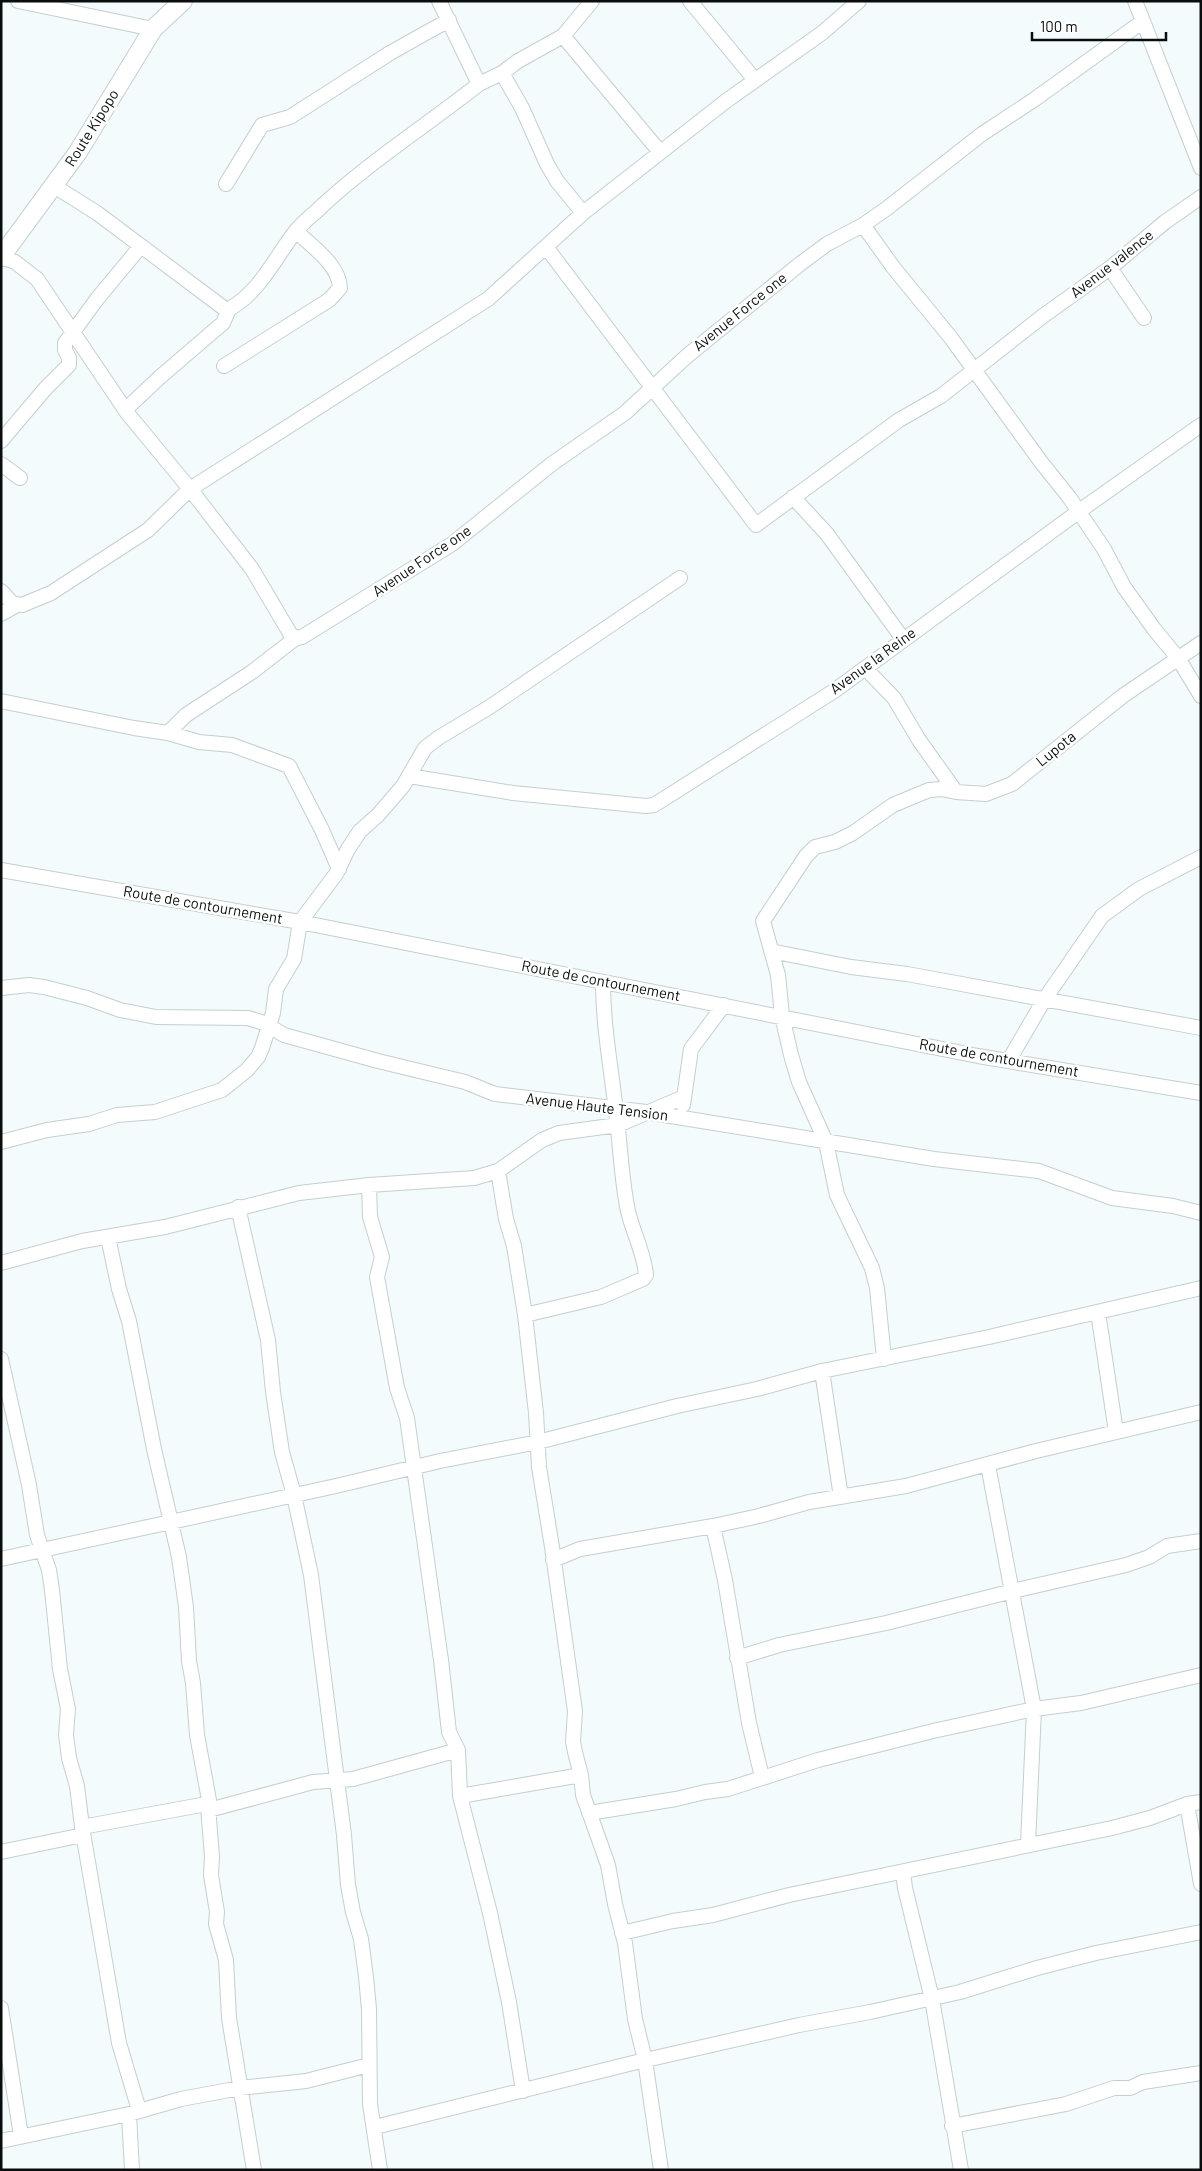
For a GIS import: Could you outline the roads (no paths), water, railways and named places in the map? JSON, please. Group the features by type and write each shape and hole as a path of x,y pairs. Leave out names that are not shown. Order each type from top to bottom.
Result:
{"main road":[{"name":"Route Kipopo","path":"1,257 78,152 154,29 183,1"}],"street":[{"path":"18,1 76,7 154,29"},
{"path":"439,1 479,84"},
{"path":"125,410 160,377 223,324 229,309 260,282 296,231 350,182 479,84 502,73 518,61 550,45 563,36 592,1"},
{"path":"690,1 755,80"},
{"path":"1,614 17,605 30,604 41,599 115,554 148,530 190,489 488,299 583,213 755,80 822,33 859,1"},
{"path":"1135,1 1142,22 1197,150 1201,168"},
{"path":"226,184 262,125 290,117 390,52 449,20"},
{"name":"Avenue Force one","path":"168,733 186,715 252,672 296,638 302,637 345,612 452,544 553,463 624,414 687,356 800,264 827,244 863,225 982,134 1035,100 1142,22"},
{"path":"563,36 660,152"},
{"path":"502,73 522,108 547,164 557,181 583,213"},
{"path":"54,186 96,213 225,309 229,309"},
{"name":"Avenue valence","path":"652,388 756,525 904,417 941,396 1024,331 1110,268 1165,222 1201,197"},
{"path":"863,225 974,369 1041,462 1069,497 1104,549 1124,587 1178,658 1201,696"},
{"path":"224,366 329,300 340,288 339,278 334,269 296,231"},
{"path":"1,441 68,365 69,358 64,346 97,299 141,246"},
{"path":"546,247 652,388"},
{"path":"1,257 15,262 37,279 72,334 125,410 190,489 252,570 291,635 296,638"},
{"path":"1110,268 1144,318"},
{"name":"Avenue la Reine","path":"408,776 513,793 646,806 654,805 762,738 865,668 903,638 1201,425"},
{"path":"1,464 20,478"},
{"path":"793,497 827,534 903,638"},
{"path":"1,1142 48,1130 89,1124 117,1114 155,1112 222,1090 247,1070 258,1057 273,1014 276,989 294,959 300,922 339,869 348,848 360,831 378,815 408,776 425,748 488,708 680,578"},
{"path":"1,591 8,600 17,605"},
{"name":"Lupota","path":"884,1359 878,1288 872,1268 837,1195 826,1142 799,1082 782,1016 778,975 763,920 806,856 815,847 835,842 861,828 893,805 929,790 942,788 956,792 986,794 1012,784 1124,695 1201,643"},
{"path":"865,668 894,698 919,740 956,792"},
{"path":"1,701 168,733 199,742 232,745 289,766 296,776 339,869"},
{"path":"1010,1060 1044,1000 1102,916 1139,889 1201,857"},
{"name":"Route de contournement","path":"1,870 300,922 1010,1060 1201,1093"},
{"path":"771,951 851,967 907,974 1201,1028"},
{"path":"525,1315 601,1297 626,1288 646,1277 641,1248 627,1207 603,1012 603,982"},
{"name":"Avenue Haute Tension","path":"1,988 29,985 44,987 142,1015 184,1018 248,1018 284,1034 378,1061 465,1082 488,1093 616,1110 646,1112 934,1159 1039,1171 1112,1198 1173,1206 1201,1213"},
{"path":"680,1117 691,1049 724,1005"},
{"path":"1,1263 82,1241 165,1227 299,1193 370,1185 474,1178 498,1171 542,1140 559,1133 618,1126 646,1112 684,1097"},
{"path":"498,1171 506,1219 514,1246 525,1315 539,1467 575,1711 574,1747 581,1775 583,1795 608,1865 628,1959 635,2019 645,2060 661,2170"},
{"path":"370,1185 370,1217 382,1250 377,1277 397,1388 407,1418 441,1660 449,1732 458,1750 460,1796 490,1913 509,2002 523,2091"},
{"path":"238,1207 268,1340 282,1452 294,1495 312,1583 338,1780 348,1885 361,1939 366,1978 369,2009 370,2104 380,2170"},
{"path":"108,1237 119,1289 129,1321 154,1448 179,1557 186,1607 188,1662 193,1684 197,1735 209,1808 212,1857 211,1875 217,1912 216,1924 226,1960 229,2018 254,2170"},
{"path":"1,1559 538,1442 649,1413 766,1387 822,1371 884,1359 1201,1288"},
{"path":"1098,1312 1116,1432"},
{"path":"1,1359 29,1485 37,1535 52,1590 60,1669 68,1709 66,1735 77,1786 82,1831 119,2043 134,2112 132,2170"},
{"path":"822,1371 842,1496"},
{"path":"553,1560 580,1549 713,1526 760,1516 809,1502 906,1486 1201,1412"},
{"path":"988,1464 1034,1709 1028,1845"},
{"path":"713,1526 725,1580 737,1658 762,1777"},
{"path":"737,1658 777,1646 886,1623 1135,1562 1167,1546 1201,1541"},
{"path":"589,1812 728,1789 762,1777 903,1738 1034,1709 1081,1703 1201,1675"},
{"path":"1,1852 82,1831 201,1805 209,1808 313,1782 353,1779 458,1750"},
{"path":"460,1796 581,1775"},
{"path":"622,1933 674,1921 713,1915 789,1895 1112,1828 1150,1818 1194,1803 1201,1884"},
{"path":"903,1872 932,1999 952,2126 961,2170"},
{"path":"375,2127 645,2060 799,2025 932,1999 1096,1953 1201,1932"},
{"path":"1,2008 21,2136"},
{"path":"1,2141 134,2112 181,2099 240,2088 306,2081 369,2065"},
{"path":"952,2126 1066,2104 1114,2088 1130,2088 1143,2082 1201,2073"}]}
